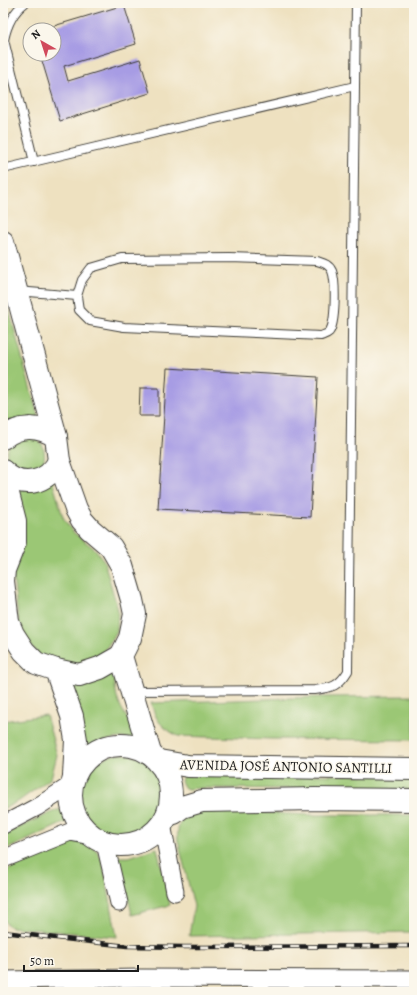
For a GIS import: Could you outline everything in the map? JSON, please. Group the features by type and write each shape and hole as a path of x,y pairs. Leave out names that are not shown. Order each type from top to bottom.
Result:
{"street":[{"path":"3,242 56,437 58,461 76,509 82,520 90,529 112,547 122,566 132,600 134,614 130,638 121,656 100,668 79,675 56,670 36,663 24,651 8,622 3,581 4,570 15,542 15,522 3,473"},
{"path":"3,438 13,431 22,428 44,430 56,437"},
{"path":"3,473 19,482 33,482 40,480 51,473 58,461"},
{"path":"121,656 154,757"},
{"path":"56,670 72,716 76,740 73,780 70,797 72,808 80,823 98,839 119,903"},
{"path":"3,825 37,807 73,780 81,764 90,755 107,746 126,744 139,747 154,757 165,770 170,781 172,792 171,804 165,819 154,833 143,840 131,844 118,845 70,832 3,859"},
{"name":"AVENIDA JOSÉ ANTONIO SANTILLI","path":"154,757 188,766 414,769"},
{"path":"165,819 186,806 202,801 315,799 414,800"},
{"path":"165,819 175,892"},
{"path":"3,980 140,978 414,979"}],"lane":[{"path":"25,3 12,17 4,40 34,162"},
{"path":"132,691 315,690 330,688 342,681 348,671 356,3"},
{"path":"3,169 355,86"},
{"path":"229,258 317,261 327,264 332,270 335,285 333,324 329,332 321,336 124,328 90,321 79,310 78,296 82,280 90,268 122,260 229,258"},
{"path":"16,291 78,296"}],"green space":[{"path":"3,288 39,420 3,428"},
{"path":"19,437 35,439 39,441 43,448 44,461 38,470 32,474 9,466 7,453 9,446"},
{"path":"52,480 63,517 68,525 74,533 96,550 104,561 118,610 117,631 107,647 92,663 74,668 41,658 20,632 12,570 13,489"},
{"path":"115,670 115,689 117,697 128,720 139,735 135,739 121,738 108,740 96,745 84,753 68,682"},
{"path":"414,696 414,740 271,739 178,736 160,723 155,715 151,703 321,697"},
{"path":"46,715 57,755 51,778 19,801 3,809 3,721"},
{"path":"122,754 138,757 152,766 161,780 164,796 161,812 152,826 138,835 122,838 106,835 92,826 83,812 80,796 83,780 92,766 106,757"},
{"path":"183,775 414,775 414,790 187,789 181,781"},
{"path":"57,810 62,810 67,820 66,822 3,851 3,835"},
{"path":"198,810 312,815 414,815 414,932 189,936 194,906 178,841 178,830 181,821 184,818 192,812"},
{"path":"72,841 92,846 103,863 117,937 10,927 3,920 3,872"},
{"path":"157,848 170,905 132,915 116,857 129,857"}],"building":[{"path":"124,5 136,44 64,66 68,81 140,59 150,93 60,121 42,62 62,62 62,24"},
{"path":"167,368 318,377 310,517 158,509"},
{"path":"140,388 159,388 159,416 139,416"}],"railway":[{"path":"3,932 127,946 414,946"}]}
